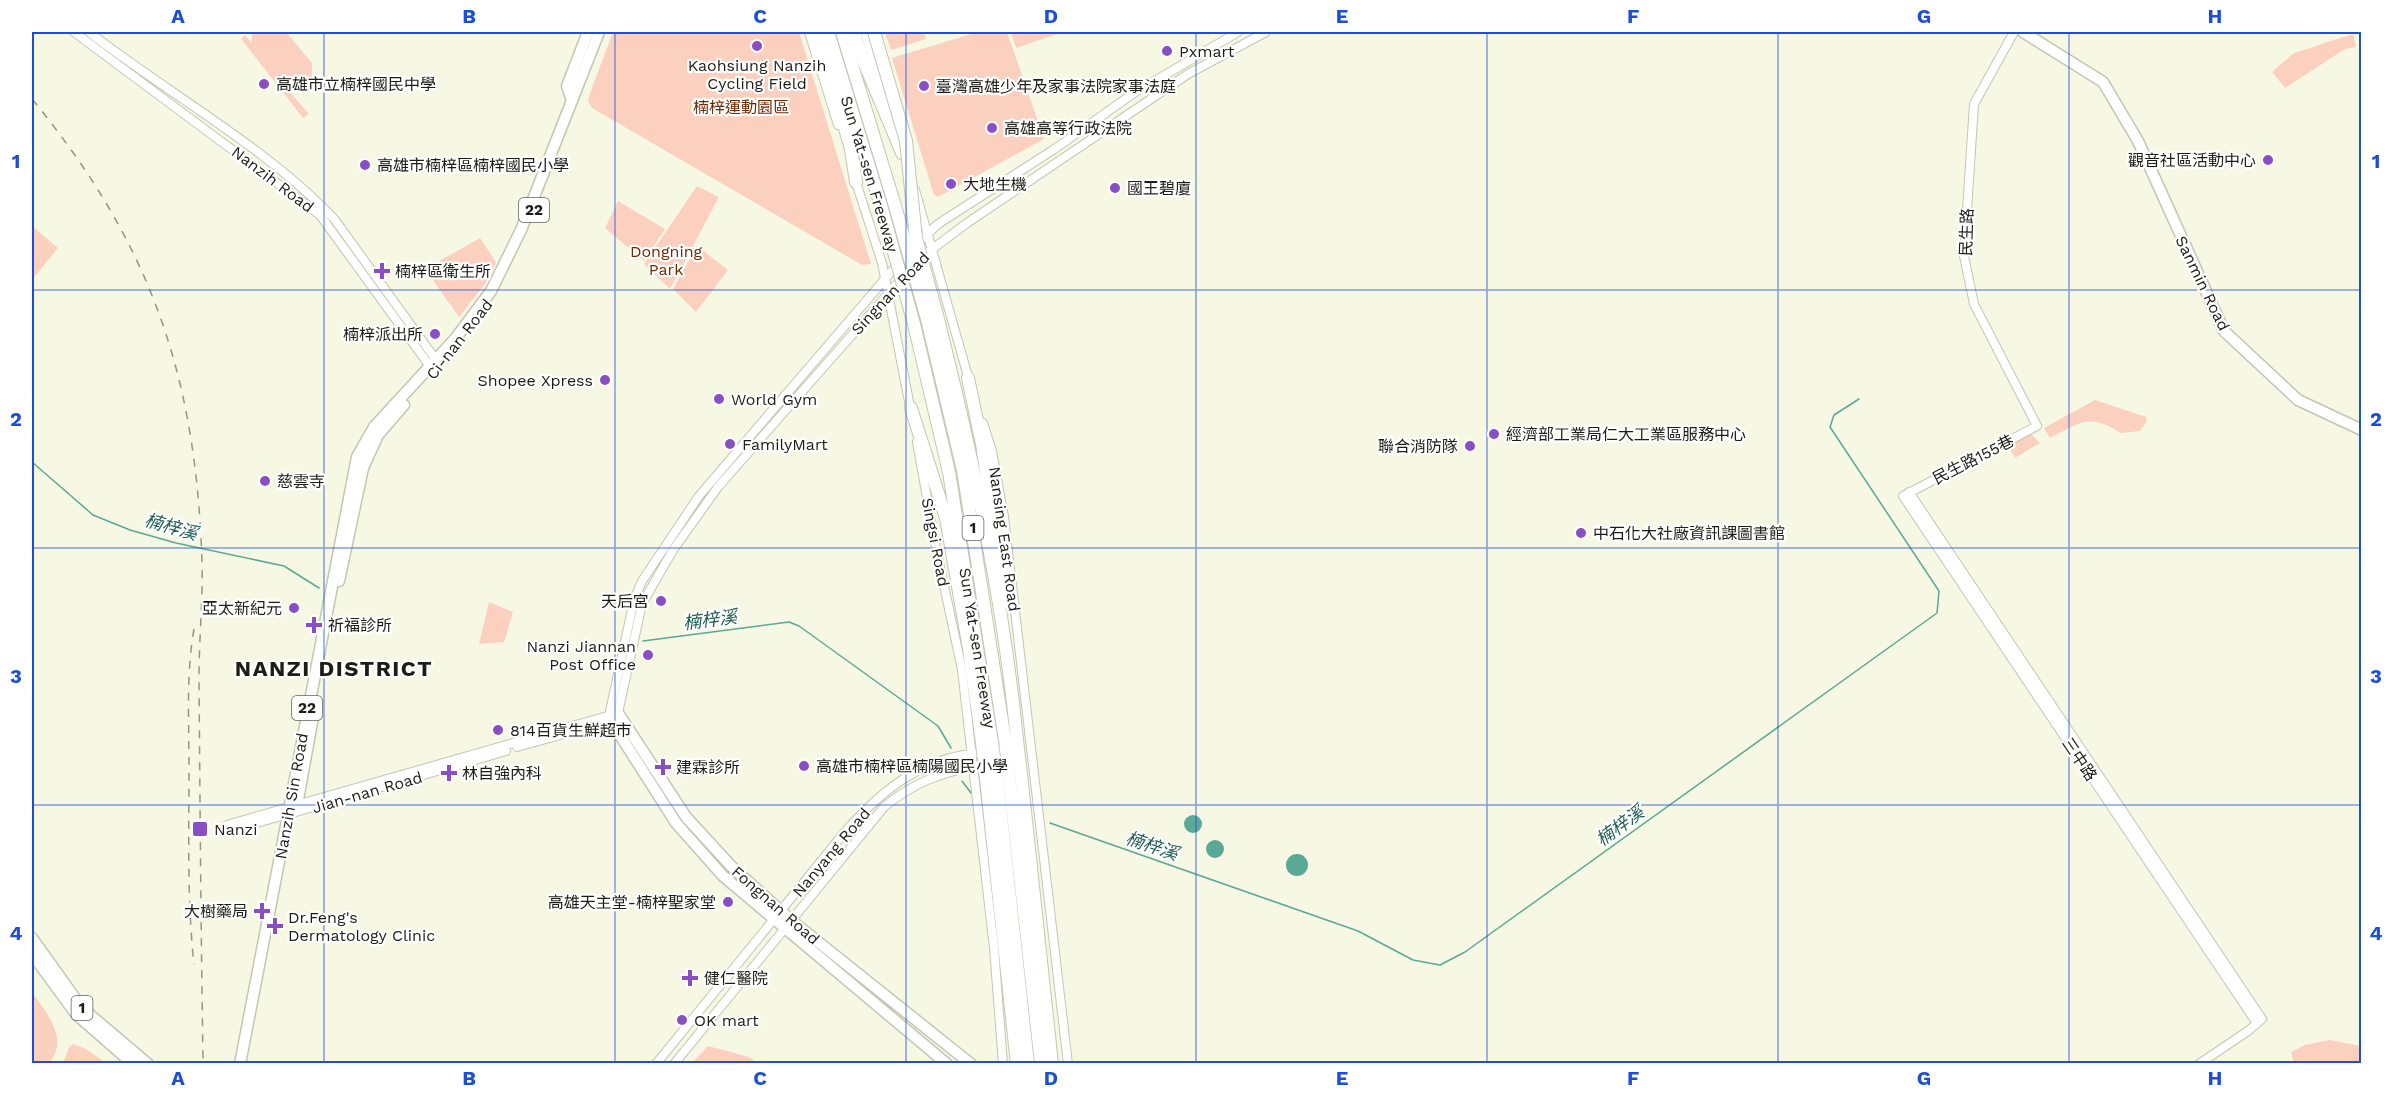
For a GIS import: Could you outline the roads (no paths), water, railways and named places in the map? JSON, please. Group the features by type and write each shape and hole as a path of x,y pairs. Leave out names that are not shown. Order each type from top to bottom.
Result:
{"highway":[{"path":"817,32 851,149 856,182"},
{"name":"Sun Yat-sen Freeway","path":"828,32 914,324 949,472 999,741"},
{"name":"Sun Yat-sen Freeway","path":"843,32 895,206 932,317 963,470 999,741 998,778 1007,921 1015,946 1028,1064"},
{"path":"854,32 902,153"},
{"path":"874,32 906,141 916,238 932,317 971,452 1011,678"},
{"path":"968,378 982,444 1007,607 1011,678 999,741 998,778 1034,898 1052,1064"},
{"path":"911,408 946,518 969,649 999,741"},
{"name":"Sun Yat-sen Freeway","path":"998,778 1024,908 1041,1064"},
{"path":"1007,921 1005,959 1017,1064"}],"main road":[{"name":"Ci-nan Road","path":"572,101 567,86 588,32"},
{"name":"Ci-nan Road","path":"433,367 491,291 521,230 599,32"},
{"name":"Ci-nan Road","path":"376,431 488,306 518,252 606,32"},
{"path":"2023,32 2103,82 2113,94 2138,141 2224,332 2298,400 2361,430"},
{"name":"Nanzih Sin Road","path":"241,1062 332,598 360,477 376,431"},
{"name":"Fongnan Road","path":"614,717 686,816 731,866 792,921 971,1064"},
{"name":"Fongnan Road","path":"614,717 676,823 723,876 773,921 947,1064"},
{"name":"1","path":"32,938 82,1008 148,1064"},
{"name":"1","path":"32,954 76,1014 133,1064"}],"street":[{"name":"Nanzih Road","path":"74,32 320,215 433,367"},
{"name":"Nanzih Road","path":"89,32 263,157 316,199 335,220 433,367"},
{"name":"Singsi Road","path":"809,32 881,260 936,548 962,670 974,767 998,778 978,801 1003,1064"},
{"name":"Nansing East Road","path":"865,32 933,247 968,378 992,451 1004,517 1068,1064"},
{"name":"Singnan Road","path":"614,717 621,653 639,587 704,489 884,278 928,232 1062,144 1134,93 1238,32"},
{"name":"Singnan Road","path":"614,717 646,594 673,550 718,487 887,293 933,247 1188,74 1266,32"},
{"name":"民生路","path":"2014,32 1974,104 1964,256 1974,304 2037,426"},
{"name":"民生路155巷","path":"2037,426 1906,494 2259,1020 2248,1031 2199,1064"},
{"name":"Jian-nan Road","path":"614,717 291,809 227,825 238,828 291,809 614,717"},
{"name":"Nanyang Road","path":"656,1064 844,833 885,790 926,765 972,753 1032,747"},
{"name":"Nanyang Road","path":"674,1064 785,930 867,824 884,807 900,794 926,779 974,767 1033,758"}],"water":[{"path":"1193,815 1199,818 1202,824 1199,830 1193,833 1187,830 1184,824 1187,818"},
{"path":"1215,840 1221,843 1224,849 1221,855 1215,858 1209,855 1206,849 1209,843"},
{"path":"1297,854 1305,857 1308,865 1305,873 1297,876 1289,873 1286,865 1289,857"}],"waterway":[{"name":"楠梓溪","path":"1050,823 1358,931 1413,960 1440,965 1465,952 1937,613 1939,591 1830,427 1834,415 1859,399"},
{"name":"楠梓溪","path":"32,462 93,515 130,530 176,543 284,566 319,588"},
{"name":"楠梓溪","path":"643,641 789,622 799,626 938,726 951,748"},
{"name":"楠梓溪","path":"962,781 971,793"}],"railway":[{"path":"32,99 73,153 108,206 137,260 159,315 177,372 190,431 198,494 202,562 199,678 203,1061"},
{"path":"194,629 188,715 189,891 194,965"}],"place":[{"name":"Kaohsiung Nanzih Cycling Field","path":"757,46"},
{"name":"Pxmart","path":"1167,51"},
{"name":"高雄市立楠梓國民中學","path":"264,84"},
{"name":"臺灣高雄少年及家事法院家事法庭","path":"924,86"},
{"name":"高雄高等行政法院","path":"992,128"},
{"name":"觀音社區活動中心","path":"2268,160"},
{"name":"高雄市楠梓區楠梓國民小學","path":"365,165"},
{"name":"大地生機","path":"951,184"},
{"name":"國王碧廈","path":"1115,188"},
{"name":"楠梓區衛生所","path":"382,271"},
{"name":"楠梓派出所","path":"435,334"},
{"name":"Shopee Xpress","path":"605,380"},
{"name":"World Gym","path":"719,399"},
{"name":"經濟部工業局仁大工業區服務中心","path":"1494,434"},
{"name":"FamilyMart","path":"730,444"},
{"name":"聯合消防隊","path":"1470,446"},
{"name":"慈雲寺","path":"265,481"},
{"name":"中石化大社廠資訊課圖書館","path":"1581,533"},
{"name":"天后宮","path":"661,601"},
{"name":"亞太新紀元","path":"294,608"},
{"name":"祈福診所","path":"314,625"},
{"name":"Nanzi Jiannan Post Office","path":"648,655"},
{"name":"814百貨生鮮超市","path":"498,730"},
{"name":"高雄市楠梓區楠陽國民小學","path":"804,766"},
{"name":"建霖診所","path":"663,767"},
{"name":"林自強內科","path":"449,773"},
{"name":"Nanzi","path":"200,829"},
{"name":"高雄天主堂-楠梓聖家堂","path":"728,902"},
{"name":"大樹藥局","path":"262,911"},
{"name":"Dr.Feng's Dermatology Clinic","path":"275,926"},
{"name":"健仁醫院","path":"690,978"},
{"name":"OK mart","path":"682,1020"}],"district":[{"name":"NANZI DISTRICT","path":"334,668"}],"park label":[{"name":"楠梓運動園區","path":"741,107"},
{"name":"Dongning Park","path":"666,260"}]}
